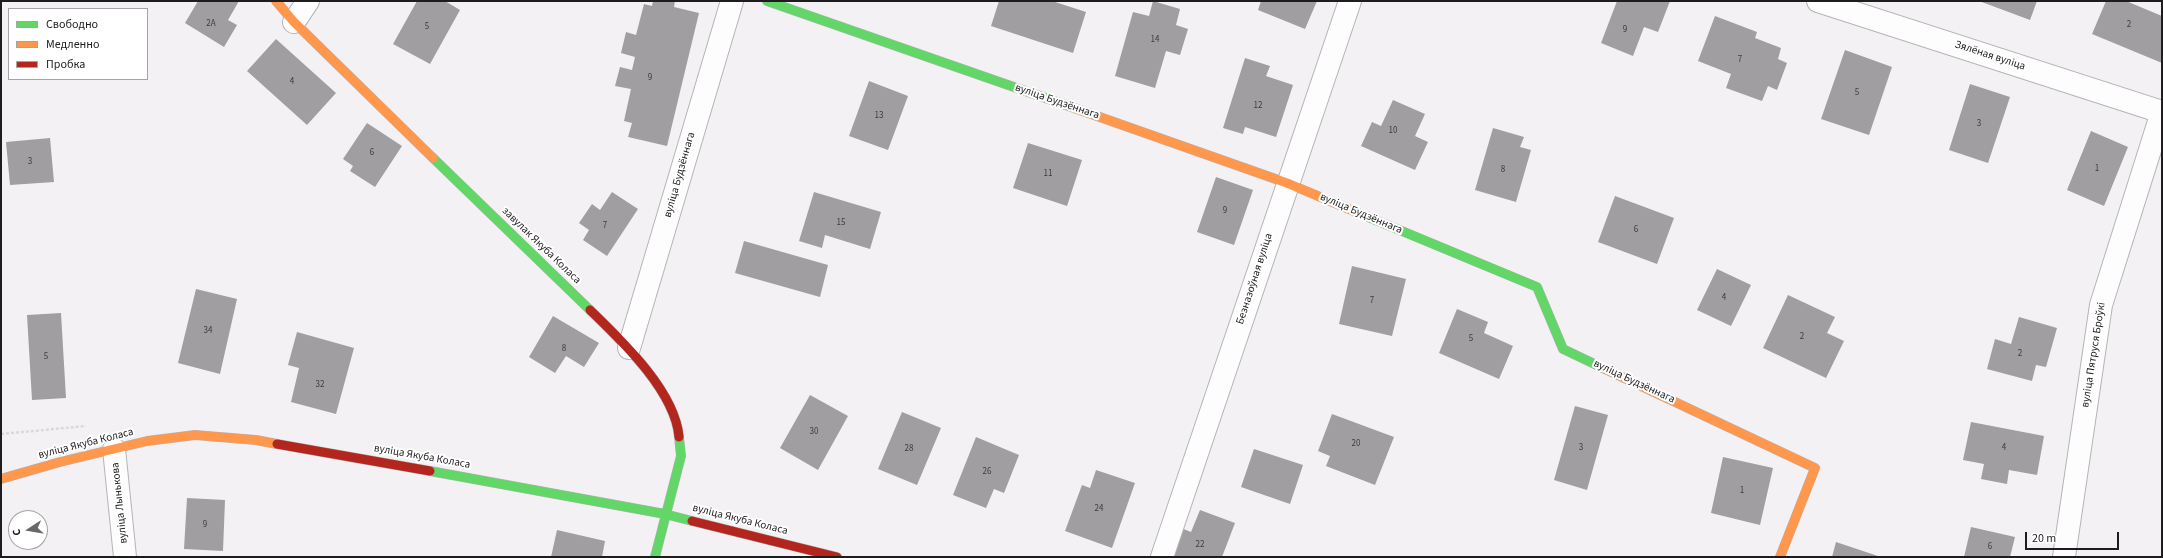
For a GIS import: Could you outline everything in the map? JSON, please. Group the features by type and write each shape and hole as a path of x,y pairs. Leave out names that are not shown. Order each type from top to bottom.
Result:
{"street":[{"name":"завулак Якуба Коласа","path":"276,1 294,22 629,348 666,398 678,422 681,456 655,557"},
{"path":"294,22 308,1"},
{"name":"вуліца Будзённага","path":"629,348 732,1"},
{"name":"вуліца Будзённага","path":"767,1 1287,183 1537,287 1563,349 1815,468 1780,557"},
{"name":"Безназоўная вуліца","path":"1162,557 1287,183 1350,1"},
{"name":"Зялёная вуліца","path":"1818,1 2162,112"},
{"name":"вуліца Пятруся Броўкі","path":"2064,557 2101,304 2162,112"},
{"name":"вуліца Якуба Коласа","path":"2,475 147,441 195,435 256,440 665,514 837,557"},
{"name":"вуліца Лынькова","path":"114,449 125,557"}],"building":[{"path":"198,1 239,1 228,20 237,25 224,47 185,23"},
{"path":"417,1 445,1 460,10 430,64 393,44"},
{"path":"653,1 675,1 674,7 699,13 667,146 628,137 632,123 624,121 631,89 615,86 620,67 632,70 635,57 621,53 626,32 636,35 644,4 652,6"},
{"path":"999,1 1052,1 1086,12 1073,53 991,26"},
{"path":"1153,1 1180,9 1176,25 1188,29 1180,55 1166,51 1155,88 1115,76 1133,12 1149,16"},
{"path":"1261,1 1317,1 1305,29 1258,10"},
{"path":"1617,1 1670,1 1658,32 1644,27 1633,56 1601,43"},
{"path":"1979,1 2037,1 2030,20"},
{"path":"2106,1 2126,1 2162,16 2162,63 2092,34"},
{"path":"1715,16 1757,32 1755,38 1781,48 1778,59 1787,63 1777,90 1768,86 1762,101 1726,88 1731,74 1698,61"},
{"path":"276,39 336,93 307,125 247,71"},
{"path":"1845,50 1892,67 1869,135 1821,119"},
{"path":"1245,58 1270,66 1266,76 1293,85 1276,137 1245,127 1243,134 1223,128"},
{"path":"869,81 908,96 888,150 849,136"},
{"path":"1970,84 2010,97 1988,163 1949,150"},
{"path":"1393,100 1425,114 1415,136 1428,142 1415,170 1361,146 1372,122 1381,126"},
{"path":"367,123 402,146 375,187 350,171 353,166 343,159"},
{"path":"1493,128 1524,137 1520,147 1531,150 1516,202 1475,190"},
{"path":"2091,131 2128,147 2104,206 2067,190"},
{"path":"50,138 54,182 10,185 6,142"},
{"path":"1028,143 1082,160 1067,206 1013,188"},
{"path":"1216,177 1253,190 1234,245 1197,232"},
{"path":"612,192 638,209 607,256 583,240 589,230 579,223 592,204 600,210"},
{"path":"814,192 881,212 870,249 825,235 822,248 799,241"},
{"path":"1615,196 1674,218 1657,264 1598,242"},
{"path":"744,241 828,265 820,297 735,273"},
{"path":"1352,266 1406,279 1392,336 1339,324"},
{"path":"1717,269 1751,285 1731,326 1697,310"},
{"path":"196,289 237,299 220,374 178,363"},
{"path":"1788,295 1835,317 1827,333 1844,341 1826,378 1763,348"},
{"path":"1457,309 1488,322 1484,333 1513,346 1499,379 1439,353"},
{"path":"61,313 66,398 32,400 27,315"},
{"path":"553,316 599,343 584,367 566,356 555,373 529,357"},
{"path":"2019,317 2057,328 2046,367 2036,365 2032,381 1987,369 1995,339 2011,344"},
{"path":"297,332 354,348 336,414 291,402 299,368 288,365"},
{"path":"810,395 848,416 818,470 780,448"},
{"path":"1575,406 1608,415 1587,490 1554,480"},
{"path":"902,412 941,428 917,485 878,469"},
{"path":"1332,414 1394,437 1375,485 1326,466 1330,456 1318,451"},
{"path":"1971,422 2044,436 2037,475 2009,470 2007,484 1981,479 1984,464 1963,460"},
{"path":"976,437 1019,455 1004,493 994,489 986,508 953,495"},
{"path":"1254,449 1303,465 1290,504 1241,487"},
{"path":"1723,457 1773,468 1760,525 1711,513"},
{"path":"1096,470 1135,483 1112,548 1065,531 1082,485 1090,488"},
{"path":"187,498 225,500 223,551 184,549"},
{"path":"1200,510 1235,523 1222,557 1170,557 1181,528 1191,532"},
{"path":"1971,527 2015,537 2010,557 1964,557"},
{"path":"557,530 605,541 602,557 551,557"},
{"path":"1836,542 1881,557 1832,557"}],"traffic: fast":[{"path":"767,1 1077,109"},
{"path":"433,158 590,310"},
{"path":"1356,212 1537,287 1563,349 1605,369"},
{"path":"655,557 681,456 679,437"},
{"path":"430,471 665,514 692,521"}],"traffic: slow":[{"path":"276,1 294,22 433,158"},
{"path":"1077,109 1287,183 1356,212"},
{"path":"1605,369 1815,468 1780,557"},
{"path":"1,479 60,462 147,441 195,435 256,440 277,444"}],"traffic: jam":[{"path":"590,310 617,336 658,385 668,402 675,420 679,437"},
{"path":"277,444 430,471"},
{"path":"692,521 837,557"}]}
